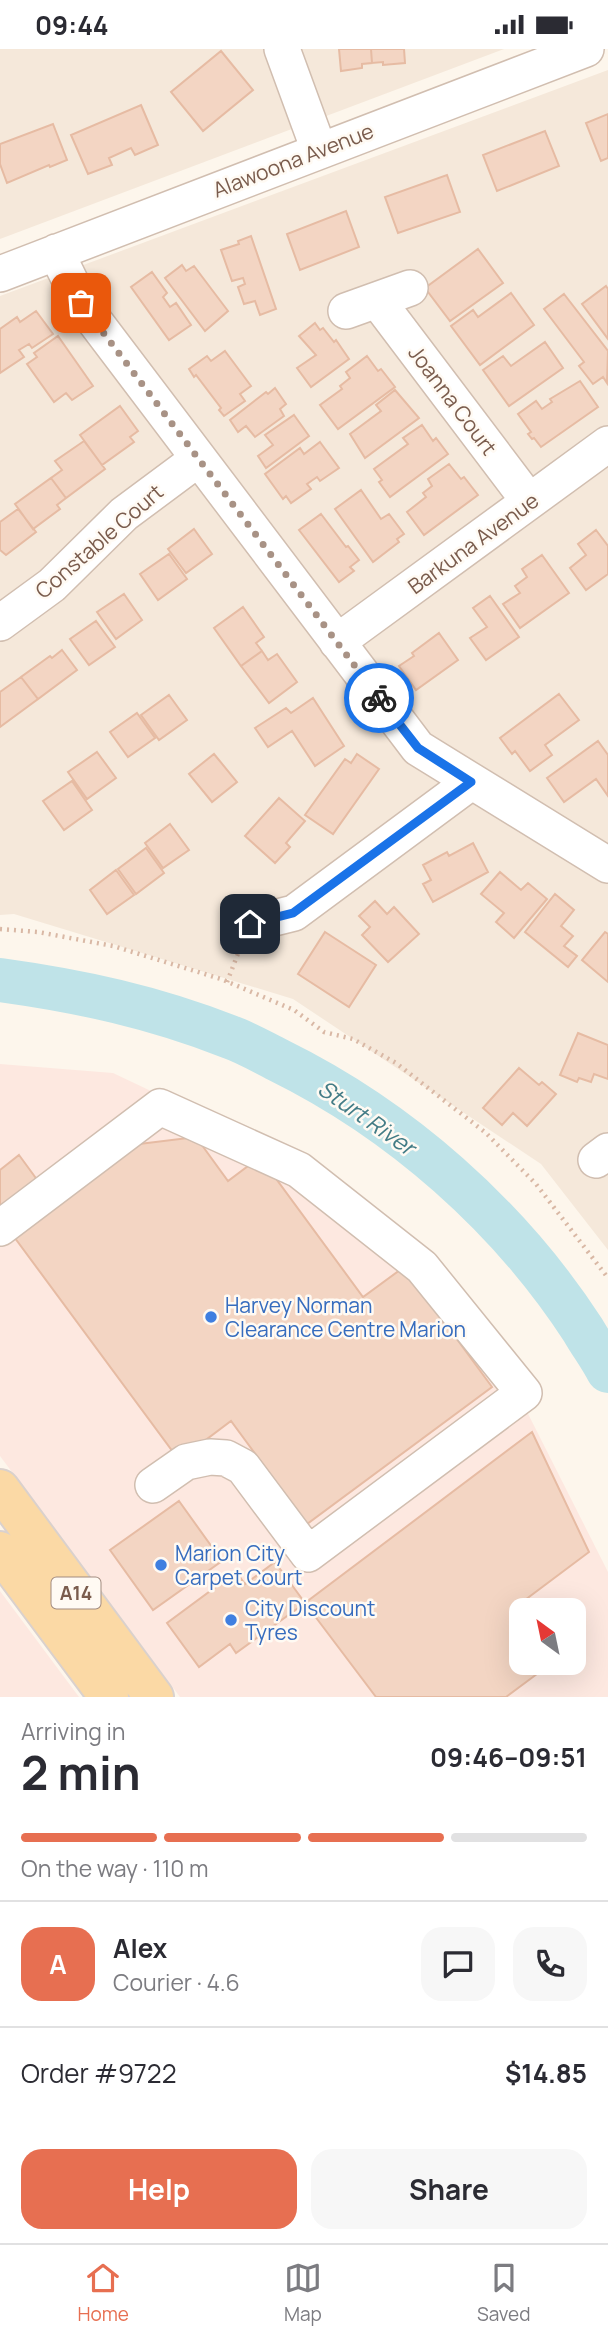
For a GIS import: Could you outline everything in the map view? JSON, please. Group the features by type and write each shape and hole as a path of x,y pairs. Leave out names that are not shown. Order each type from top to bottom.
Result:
{"main road":[{"name":"A14","path":"0,1489 154,1697"},
{"name":"A14","path":"0,1551 109,1697"}],"street":[{"path":"282,49 319,150"},
{"name":"Alawoona Avenue","path":"0,274 586,49"},
{"path":"56,252 81,303 418,748 608,865"},
{"name":"Joanna Court","path":"410,288 361,305 529,501"},
{"name":"Barkuna Avenue","path":"337,642 608,444"},
{"name":"Constable Court","path":"0,623 52,585 124,514 198,459"},
{"path":"250,924 293,913 471,782"},
{"path":"0,1227 160,1107 299,1170 310,1178 422,1267 524,1393 308,1554 243,1467 226,1458 210,1457 186,1462 153,1485"}],"path":[{"path":"0,929 38,932 113,946 221,979 295,1010 324,1032 354,1039 396,1063 486,1133 528,1175 608,1277"}],"shaded area":[{"path":"0,49 504,49 0,239"},
{"path":"608,70 608,1250 541,1164 293,999 14,914 0,915 0,296"},
{"path":"0,1064 113,1073 349,1185 516,1390 608,1572 608,1697 180,1697 0,1456"},
{"path":"0,1591 79,1697 0,1697"}],"building":[{"path":"339,49 371,49 372,63 362,64 362,68 341,71"},
{"path":"371,49 404,49 405,63 372,63"},
{"path":"221,51 253,90 203,131 171,92"},
{"path":"141,105 158,145 135,155 131,148 109,158 112,165 88,174 71,135"},
{"path":"608,114 608,158 601,161 586,123"},
{"path":"53,124 67,160 7,183 0,164 0,144"},
{"path":"545,131 559,166 497,191 483,155"},
{"path":"447,175 460,212 398,233 385,197"},
{"path":"346,211 359,247 300,270 287,234"},
{"path":"251,236 276,309 260,315 255,301 244,304 238,287 245,284 243,278 232,281 221,250 239,244 238,241"},
{"path":"478,249 503,283 450,321 425,288"},
{"path":"182,265 186,271 194,266 228,311 205,331 165,278"},
{"path":"152,272 167,293 163,297 170,307 176,303 191,325 169,340 131,287"},
{"path":"606,286 608,289 608,339 582,304"},
{"path":"511,293 534,325 480,365 451,326 473,310 478,317"},
{"path":"564,294 608,351 607,383 603,377 593,384 579,366 584,362 544,309"},
{"path":"36,311 53,334 32,348 29,344 19,350 24,357 0,373 0,329 17,317 20,322"},
{"path":"315,323 320,330 323,328 334,342 336,340 349,359 311,387 297,368 316,355 299,336"},
{"path":"58,336 93,386 72,400 66,393 54,402 27,364 37,357 34,353"},
{"path":"545,342 563,368 509,406 483,370 503,356 511,366"},
{"path":"225,351 251,386 240,394 245,401 224,416 219,410 221,408 189,369 207,356 211,361"},
{"path":"367,356 395,387 338,429 320,405 342,389 340,386 350,378 346,372"},
{"path":"580,381 598,407 541,447 528,434 531,432 518,414 536,401 542,409 552,402 550,399"},
{"path":"275,388 286,404 280,409 284,416 255,437 246,426 238,432 230,420"},
{"path":"395,390 419,418 365,458 350,434 381,411 376,405"},
{"path":"120,406 138,431 130,437 134,442 102,465 80,435"},
{"path":"294,415 309,436 266,468 258,456 273,445 265,435"},
{"path":"422,425 433,441 436,438 448,454 390,497 379,482 382,480 374,469 408,444 403,438"},
{"path":"84,441 105,469 66,498 51,478 62,470 55,461"},
{"path":"320,442 339,468 320,481 317,477 307,484 311,489 291,503 286,496 283,499 265,474 300,448 304,454"},
{"path":"449,464 478,495 424,535 407,512 426,497 423,493 432,486 428,479"},
{"path":"51,478 66,498 57,505 60,509 33,529 15,504"},
{"path":"361,490 381,519 389,514 404,534 397,539 399,542 373,562 335,509"},
{"path":"18,509 36,532 6,555 0,550 0,522"},
{"path":"321,514 359,560 350,567 354,571 339,582 299,530"},
{"path":"194,529 212,554 186,573 168,549"},
{"path":"596,530 608,546 608,574 586,590 570,568 586,555 578,544"},
{"path":"169,554 187,579 158,600 140,574"},
{"path":"542,555 569,593 520,628 503,604 520,593 515,586 527,577 522,569"},
{"path":"124,594 142,620 116,639 97,612"},
{"path":"490,596 519,637 486,660 470,638 487,627 473,608"},
{"path":"243,607 264,637 256,643 262,651 241,666 214,628"},
{"path":"96,621 115,647 89,665 70,639"},
{"path":"439,633 458,660 416,690 399,666"},
{"path":"62,650 77,670 38,699 21,677"},
{"path":"262,651 268,660 277,654 297,682 269,703 241,666"},
{"path":"21,677 38,699 0,727 0,692"},
{"path":"559,694 579,720 545,745 552,755 530,771 515,751 512,754 500,738"},
{"path":"169,695 187,720 159,740 141,715"},
{"path":"313,698 344,746 315,766 292,731 268,747 255,728 286,708 291,713"},
{"path":"137,713 155,738 128,757 110,732"},
{"path":"598,741 608,755 608,796 596,779 564,802 547,778"},
{"path":"97,752 116,778 87,799 68,772"},
{"path":"214,754 237,782 212,802 189,774"},
{"path":"357,754 379,769 333,834 305,815 345,759 351,763"},
{"path":"72,781 92,810 64,830 43,801"},
{"path":"279,798 305,821 286,843 290,847 275,863 245,836"},
{"path":"170,824 189,850 163,868 145,843"},
{"path":"473,843 488,872 433,902 423,884 431,880 423,865 447,852 449,856"},
{"path":"146,848 164,873 136,894 118,869"},
{"path":"116,870 134,895 107,914 90,890"},
{"path":"500,872 521,890 528,883 547,899 514,938 496,922 504,913 481,894"},
{"path":"555,894 574,910 561,926 573,936 564,946 577,956 568,967 525,932"},
{"path":"375,901 387,914 394,907 419,934 388,962 362,935 370,927 359,916"},
{"path":"325,932 376,965 349,1007 298,974"},
{"path":"605,932 608,934 608,982 582,960"},
{"path":"578,1033 608,1045 608,1079 594,1074 591,1082 579,1078 577,1082 560,1075"},
{"path":"519,1068 539,1085 542,1082 556,1094 527,1126 513,1113 502,1125 483,1108"},
{"path":"196,1137 228,1181 260,1157 363,1297 404,1267 492,1387 307,1524 231,1421 179,1460 9,1230 123,1146"},
{"path":"19,1155 38,1181 0,1210 0,1170"},
{"path":"532,1432 589,1552 528,1598 509,1598 509,1675 536,1675 506,1697 376,1697 305,1603"},
{"path":"179,1501 222,1561 153,1610 110,1550"},
{"path":"275,1562 305,1603 236,1653 230,1644 199,1667 167,1623 236,1572 245,1584"}],"waterway":[{"name":"Sturt River","path":"0,980 116,1001 202,1026 254,1048 323,1084 367,1111 409,1142 486,1210 554,1288 608,1371"}],"way so far":[{"path":"81,303 379,698"}],"place":[{"name":"Harvey Norman Clearance Centre Marion","path":"211,1317"},
{"name":"Marion City Carpet Court","path":"161,1565"},
{"name":"City Discount Tyres","path":"231,1620"}],"route":[{"path":"250,924 293,913 471,782 418,748 379,698"}]}
